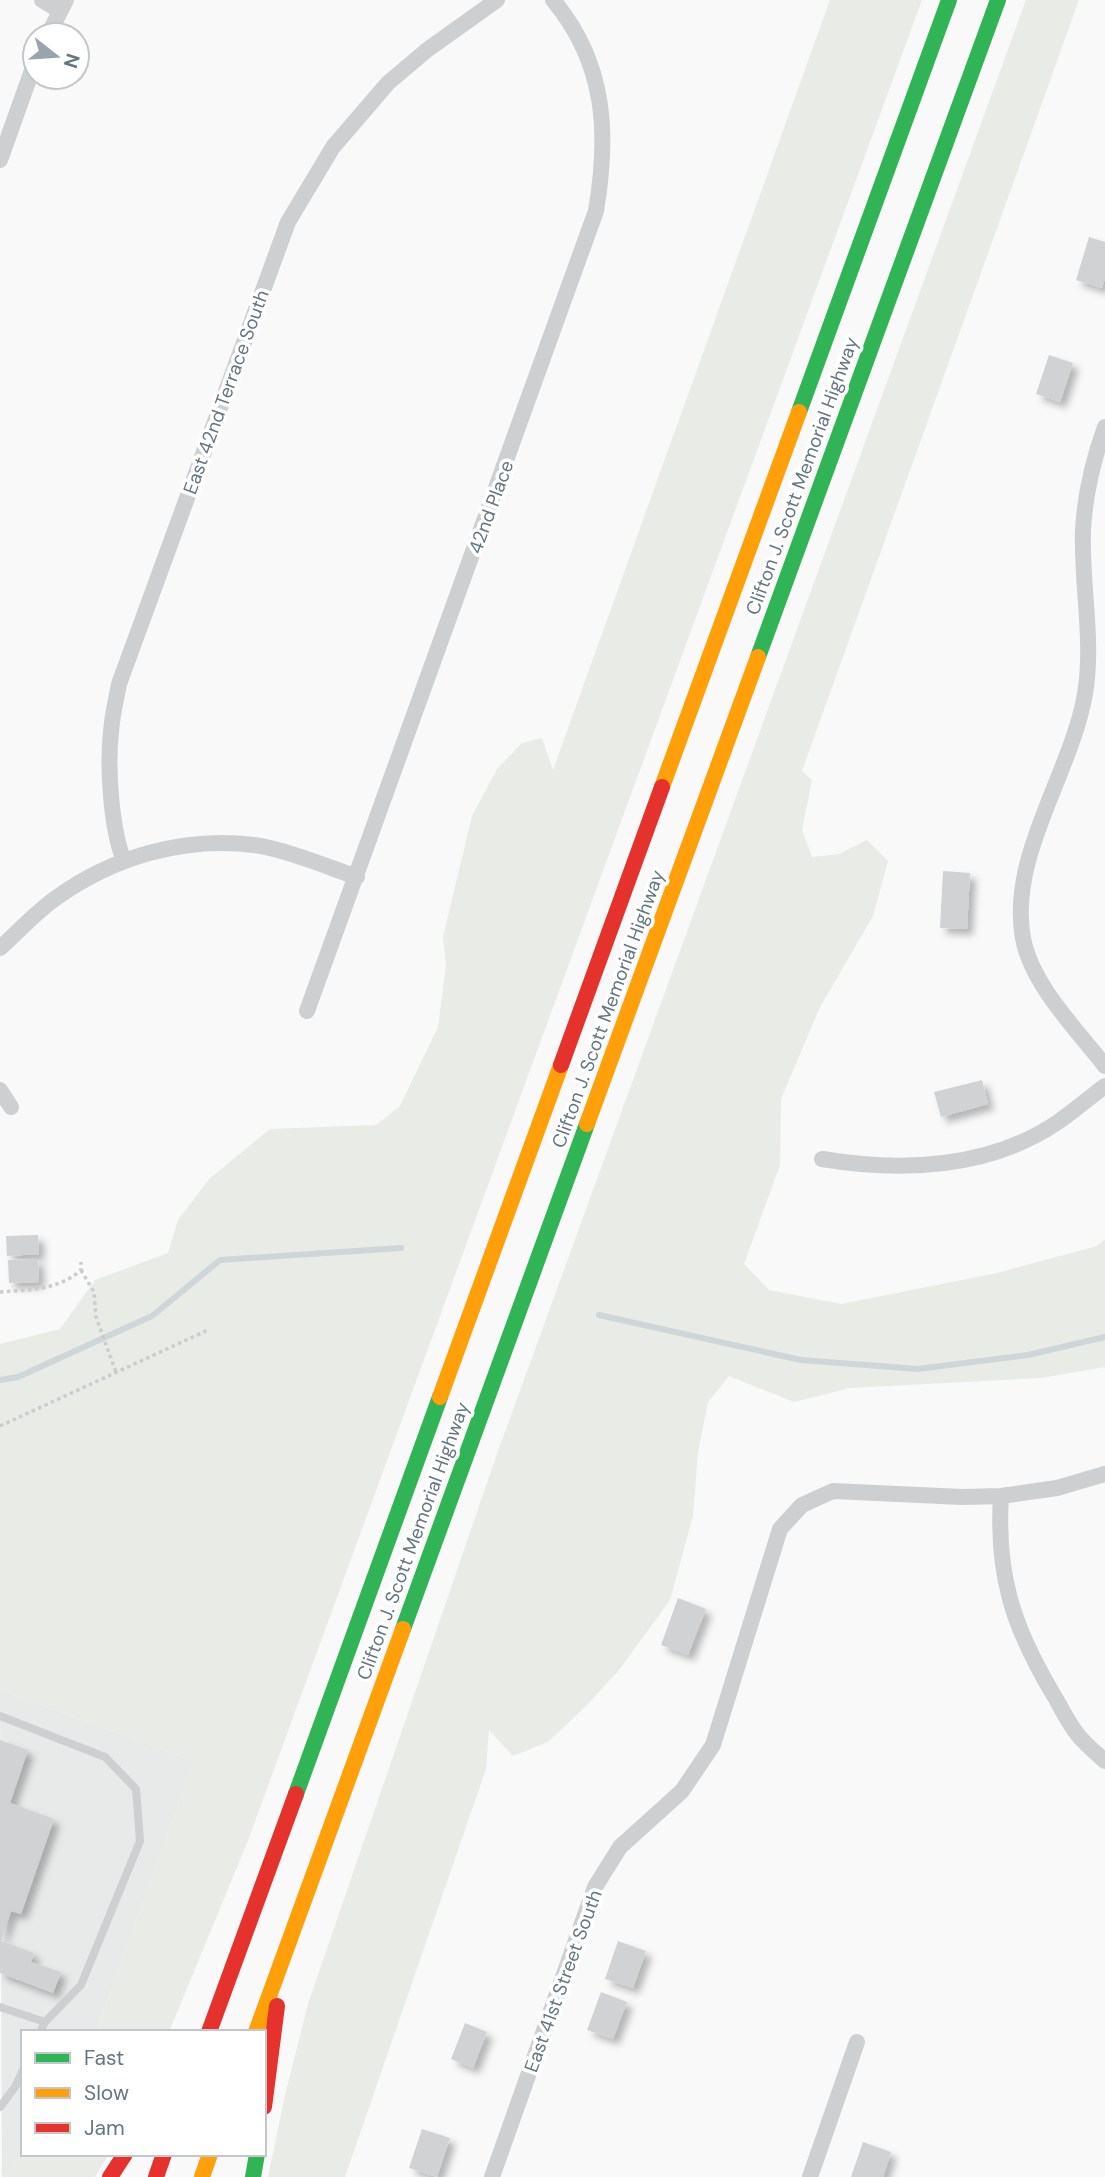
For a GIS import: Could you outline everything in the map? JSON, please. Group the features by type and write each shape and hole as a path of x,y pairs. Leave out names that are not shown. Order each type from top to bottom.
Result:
{"highway":[{"name":"Clifton J. Scott Memorial Highway","path":"210,2030 949,0"},
{"name":"Clifton J. Scott Memorial Highway","path":"257,2030 998,0"},
{"path":"266,2091 283,1958"},
{"path":"110,2177 124,2156"},
{"path":"156,2177 163,2156"},
{"path":"202,2177 209,2156"},
{"path":"253,2177 257,2156"}],"street":[{"path":"42,0 63,6"},
{"name":"East 42nd Terrace South","path":"124,861 116,835 110,771 111,732 119,684 288,222 333,147 388,83 426,50 497,0"},
{"name":"42nd Place","path":"307,1011 596,211 604,144 601,104 592,69 580,42 553,0"},
{"path":"0,160 25,91"},
{"path":"1104,434 1091,472 1083,531 1088,649 1084,694 1071,746 1030,854 1021,890 1023,938 1035,975 1105,1066"},
{"path":"0,948 54,899 90,876 164,848 196,843 255,845 357,877"},
{"path":"822,1158 861,1165 906,1167 988,1155 1056,1124 1105,1086"},
{"path":"0,1090 11,1107"},
{"path":"1105,1474 1057,1488 1001,1496 999,1528 1003,1572 1014,1614 1029,1654 1077,1734 1105,1762"},
{"name":"East 41st Street South","path":"492,2177 596,1887 620,1847 682,1791 713,1745 780,1529 802,1505 834,1491 962,1497 1001,1496"},
{"path":"810,2177 857,2042"}],"lane":[{"path":"0,1716 105,1757 136,1789 140,1841 81,1985 45,2022 41,2030"},
{"path":"0,2007 45,2022"},
{"path":"0,2106 21,2074"}],"path":[{"path":"80,1262 81,1270 94,1292 96,1317 116,1372"},
{"path":"0,1292 48,1288 81,1270"},
{"path":"0,1426 208,1330"}],"shaded area":[{"path":"830,0 922,0 247,1843 170,2030 97,2030 194,1761 0,1690 0,1344 60,1329 95,1280 168,1253 178,1220 209,1179 270,1129 376,1125 400,1106 438,1027 446,965 443,937 472,816 497,769 522,743 542,738 553,770"},
{"path":"1026,0 1079,0 802,771 812,780 802,830 812,857 839,854 867,840 888,861 873,916 819,1009 781,1099 780,1165 744,1264 769,1290 841,1304 997,1273 1097,1246 1105,1239 1105,1367 1041,1378 850,1388 794,1402 729,1376 708,1402 698,1452 693,1516 670,1600 619,1670 548,1742 513,1756 489,1730 486,1769 345,2177 268,2177 308,2004 498,1451"},
{"path":"0,1690 194,1761 97,2030 21,2030 21,2152 2,2177"},
{"path":"21,2152 21,2156 108,2156 95,2177 2,2177"}],"building":[{"path":"1089,237 1105,242 1105,278 1102,288 1076,280"},
{"path":"1049,355 1073,363 1060,402 1036,394"},
{"path":"943,871 970,873 967,929 940,928"},
{"path":"982,1080 988,1104 941,1117 934,1092"},
{"path":"38,1235 39,1254 7,1256 6,1236"},
{"path":"38,1259 39,1282 9,1283 8,1260"},
{"path":"678,1598 706,1609 688,1655 661,1645"},
{"path":"0,1740 28,1750 10,1803 54,1819 21,1914 11,1911 1,1941 34,1953 31,1962 61,1972 53,1993 0,1973"},
{"path":"618,1941 646,1951 633,1988 605,1979"},
{"path":"601,1992 627,2002 613,2039 587,2030"},
{"path":"465,2023 487,2032 473,2068 451,2059"},
{"path":"422,2129 450,2138 437,2177 409,2168"},
{"path":"863,2142 891,2152 883,2177 851,2177"}],"waterway":[{"path":"0,1380 18,1377 152,1316 220,1260 401,1248"},
{"path":"599,1315 801,1360 918,1369 1028,1355 1105,1337"}],"traffic: fast":[{"path":"799,412 949,0"},
{"path":"758,657 998,0"},
{"path":"403,1629 587,1124"},
{"path":"296,1794 440,1397"},
{"path":"253,2177 257,2156"}],"traffic: slow":[{"path":"662,787 799,412"},
{"path":"587,1124 758,657"},
{"path":"440,1397 561,1065"},
{"path":"257,2030 403,1629"},
{"path":"202,2177 209,2156"}],"traffic: jam":[{"path":"561,1065 662,787"},
{"path":"210,2030 296,1794"},
{"path":"266,2091 277,2006"},
{"path":"110,2177 124,2156"},
{"path":"156,2177 163,2156"}]}
